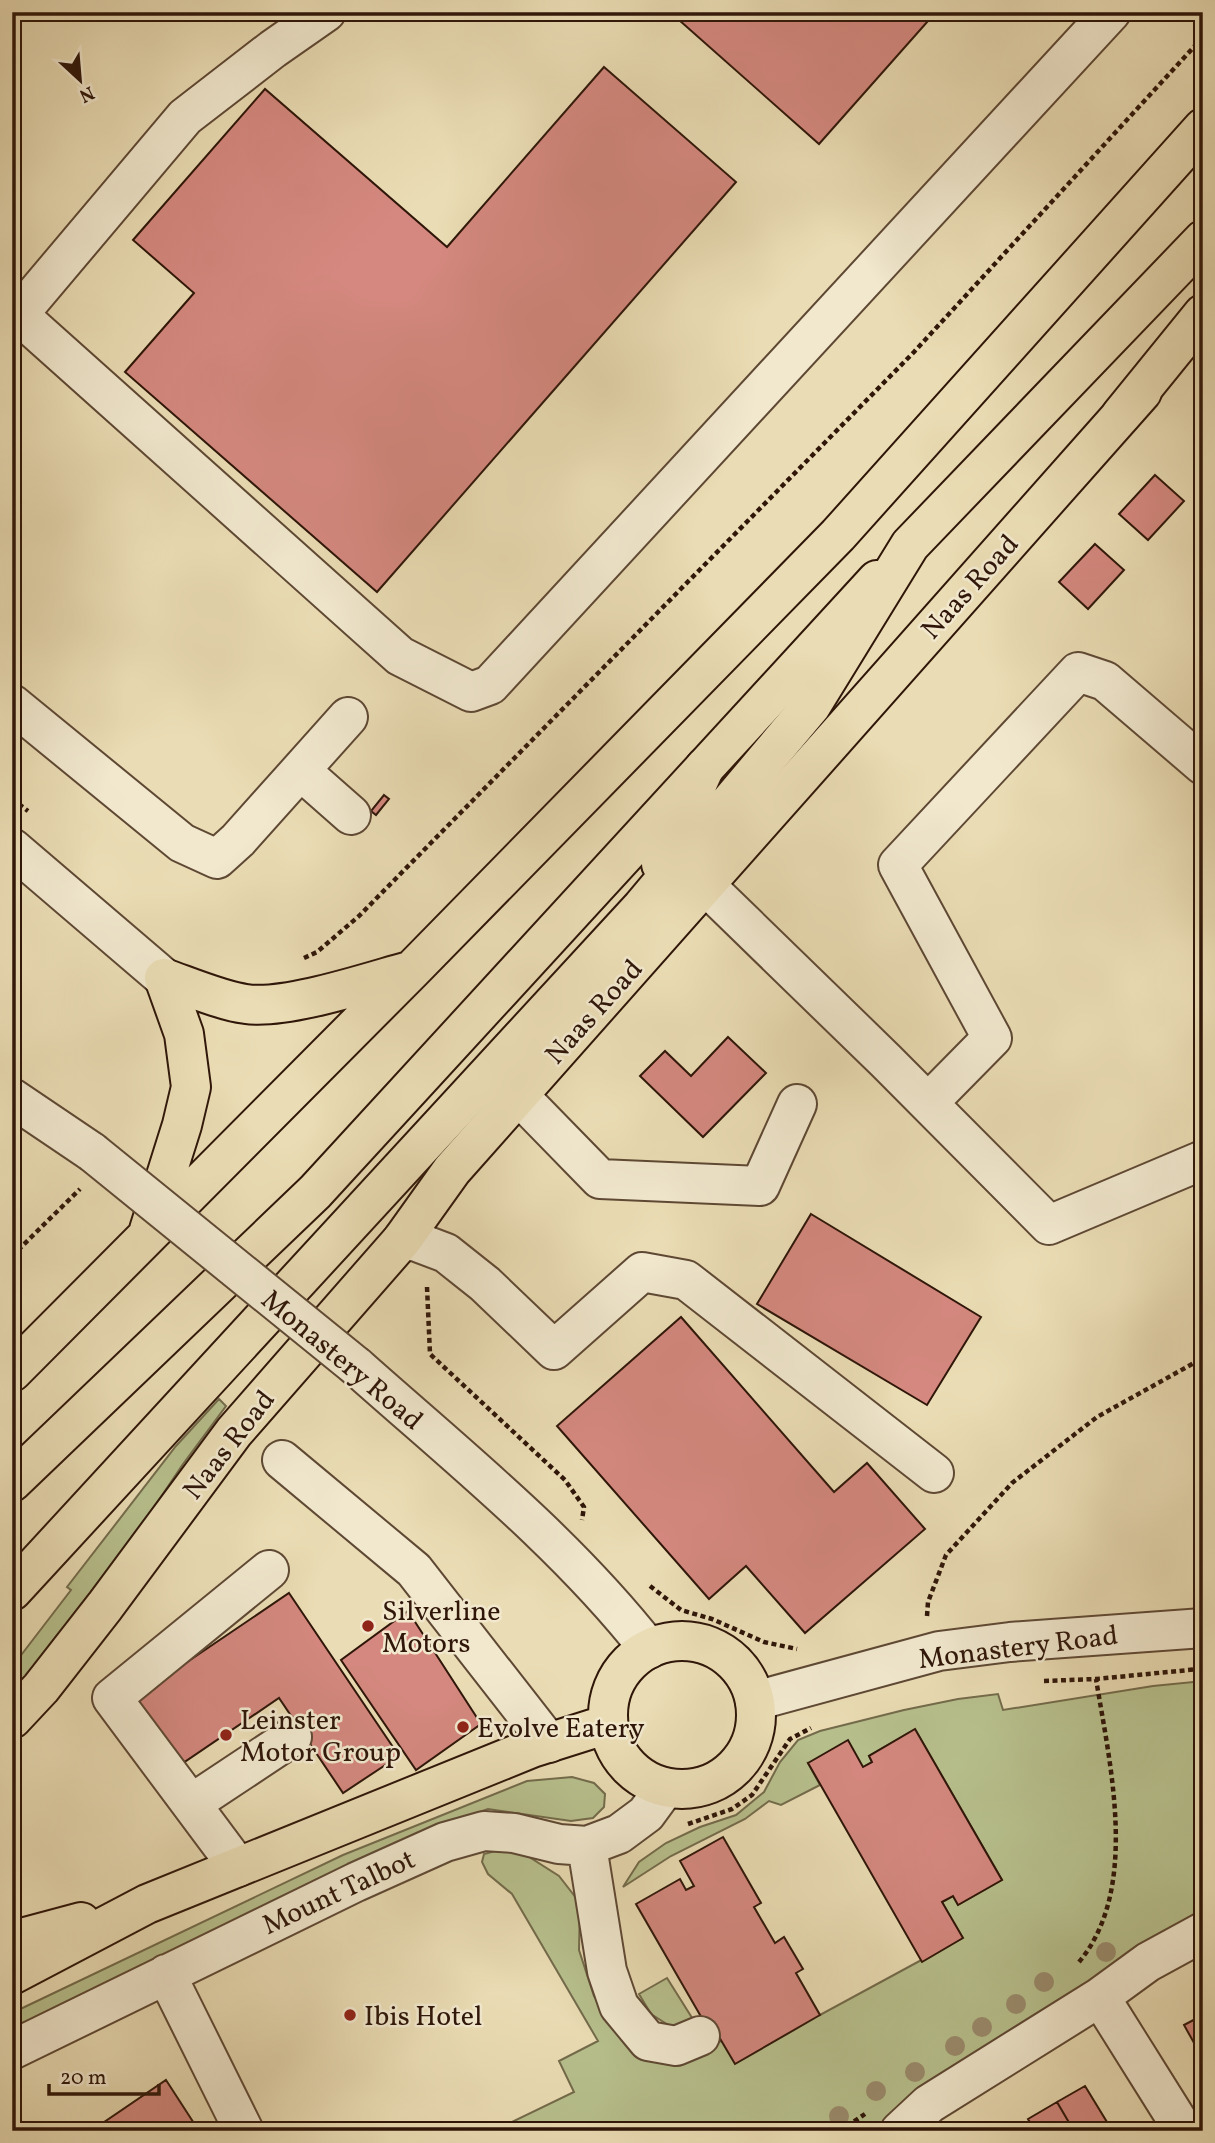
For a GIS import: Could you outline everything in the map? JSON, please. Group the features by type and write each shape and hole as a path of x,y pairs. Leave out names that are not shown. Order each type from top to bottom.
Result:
{"main road":[{"path":"12,1372 412,970 838,535 1203,128"},
{"path":"12,1482 315,1192 910,545 1203,240"},
{"path":"1122,415 1203,314"},
{"name":"Naas Road","path":"12,1719 41,1688 97,1616 234,1432 402,1240 452,1170 1203,326"},
{"path":"12,1591 642,907 811,706 910,545"},
{"path":"642,907 705,767"},
{"path":"164,978 247,1004 284,1002 329,993 412,970"},
{"path":"148,1236 191,1087 184,1034 164,978"},
{"path":"670,1642 693,1642 715,1648 734,1662 747,1679 755,1701 755,1726 748,1749 733,1769 713,1783 689,1789 665,1787 643,1779 626,1764 614,1745 608,1724 609,1701 616,1679 630,1662 649,1649 670,1642"},
{"path":"12,1975 147,1904 549,1743 608,1724"},
{"path":"12,1938 147,1904"}],"street":[{"path":"326,12 184,117 15,312 400,656 471,692 490,685 1111,12"},
{"path":"928,1104 992,1038 898,865 1078,672 1105,681 1203,765"},
{"path":"12,704 182,843 217,859 238,840 348,717"},
{"path":"301,771 351,814"},
{"path":"12,848 164,978"},
{"path":"705,885 1049,1225 1203,1160"},
{"path":"518,1095 600,1179 760,1186 797,1104"},
{"name":"Monastery Road","path":"12,1098 92,1152 356,1366 530,1521 601,1593 649,1649"},
{"path":"402,1240 417,1242 446,1253 485,1284 554,1350 642,1272 686,1280 934,1473"},
{"path":"282,1460 414,1570 549,1743"},
{"path":"238,1867 112,1698 269,1570"},
{"name":"Monastery Road","path":"755,1701 939,1651 1010,1642 1203,1628"},
{"path":"191,1804 292,1737"},
{"name":"Mount Talbot","path":"12,2050 356,1882 445,1842 484,1831 514,1833 559,1844 587,1846 619,1834 646,1814 665,1787"},
{"path":"587,1846 607,1971 619,2006 648,2041 676,2046 700,2036"},
{"path":"887,2120 929,2104 1100,1997 1147,1962 1203,1932"},
{"path":"166,1974 182,2011 244,2131"},
{"path":"1100,1997 1184,2131"}],"path":[{"path":"298,961 317,952 359,916 914,352 1203,37"},
{"path":"446,1253 425,1290 430,1354 565,1480 584,1507 582,1525"},
{"path":"927,1621 928,1602 946,1555 1012,1482 1097,1417 1203,1358"},
{"path":"646,1583 681,1610 712,1619 764,1642 804,1651"},
{"path":"1033,1681 1096,1679 1203,1669"},
{"path":"1074,1968 1089,1950 1107,1906 1116,1855 1110,1768 1096,1679"},
{"path":"676,1828 732,1809 752,1795 790,1739 812,1727"},
{"path":"839,2131 887,2120"}],"green space":[{"path":"219,1399 226,1406 142,1525 12,1695 12,1667 71,1590 67,1587 176,1446"},
{"path":"1203,1681 1203,1913 870,2131 493,2131 574,2092 559,2061 598,2041 512,1894 488,1874 482,1862 484,1854 499,1850 526,1855 559,1876 580,1903 579,1950 594,1996 625,2040 705,2049 721,2041 820,2015 962,1938 942,1902 953,1896 958,1905 1002,1880 915,1729 869,1756 872,1762 863,1767 808,1763 820,1785 781,1805 769,1801 745,1819 671,1856 623,1887 639,1862 666,1843 700,1827 736,1815 764,1792 780,1762 798,1740 820,1731 958,1699 998,1694 1003,1710 1153,1686"},
{"path":"572,1777 594,1783 605,1794 604,1807 593,1818 571,1821 488,1809 456,1820 350,1865 12,2030 12,2013 343,1855 527,1781"},
{"path":"667,1978 694,2021 673,2028 651,2014 639,1994"}],"building":[{"path":"670,12 936,12 819,144"},
{"path":"604,67 736,182 377,592 125,372 194,293 133,240 265,89 447,247"},
{"path":"1155,475 1184,501 1148,540 1119,514"},
{"path":"1095,544 1124,570 1088,609 1059,582"},
{"path":"384,795 389,799 376,815 371,811"},
{"path":"728,1037 766,1073 703,1137 640,1076 665,1051 691,1076"},
{"path":"811,1214 981,1317 927,1405 757,1304"},
{"path":"681,1317 834,1492 867,1463 925,1529 805,1633 746,1566 709,1599 557,1426"},
{"path":"289,1593 399,1756 343,1793 279,1698 180,1765 134,1698"},
{"path":"408,1611 481,1724 416,1770 341,1660"},
{"path":"915,1729 1002,1880 958,1905 953,1896 942,1902 963,1938 922,1962 808,1763 848,1740 863,1767 872,1762 869,1756"},
{"path":"723,1837 761,1903 754,1907 775,1943 784,1937 803,1969 796,1973 820,2015 735,2064 712,2025 707,2027 636,1904 680,1879 686,1890 694,1886 680,1861"},
{"path":"1203,2015 1203,2059 1184,2025"},
{"path":"166,2080 199,2131 91,2131"},
{"path":"1085,2086 1110,2127 1103,2131 1074,2131 1057,2102"},
{"path":"1057,2102 1074,2131 1035,2131 1028,2119"}],"place":[{"name":"Silverline Motors","path":"368,1626"},
{"name":"Evolve Eatery","path":"463,1727"},
{"name":"Leinster Motor Group","path":"226,1735"},
{"name":"Ibis Hotel","path":"350,2015"}]}
